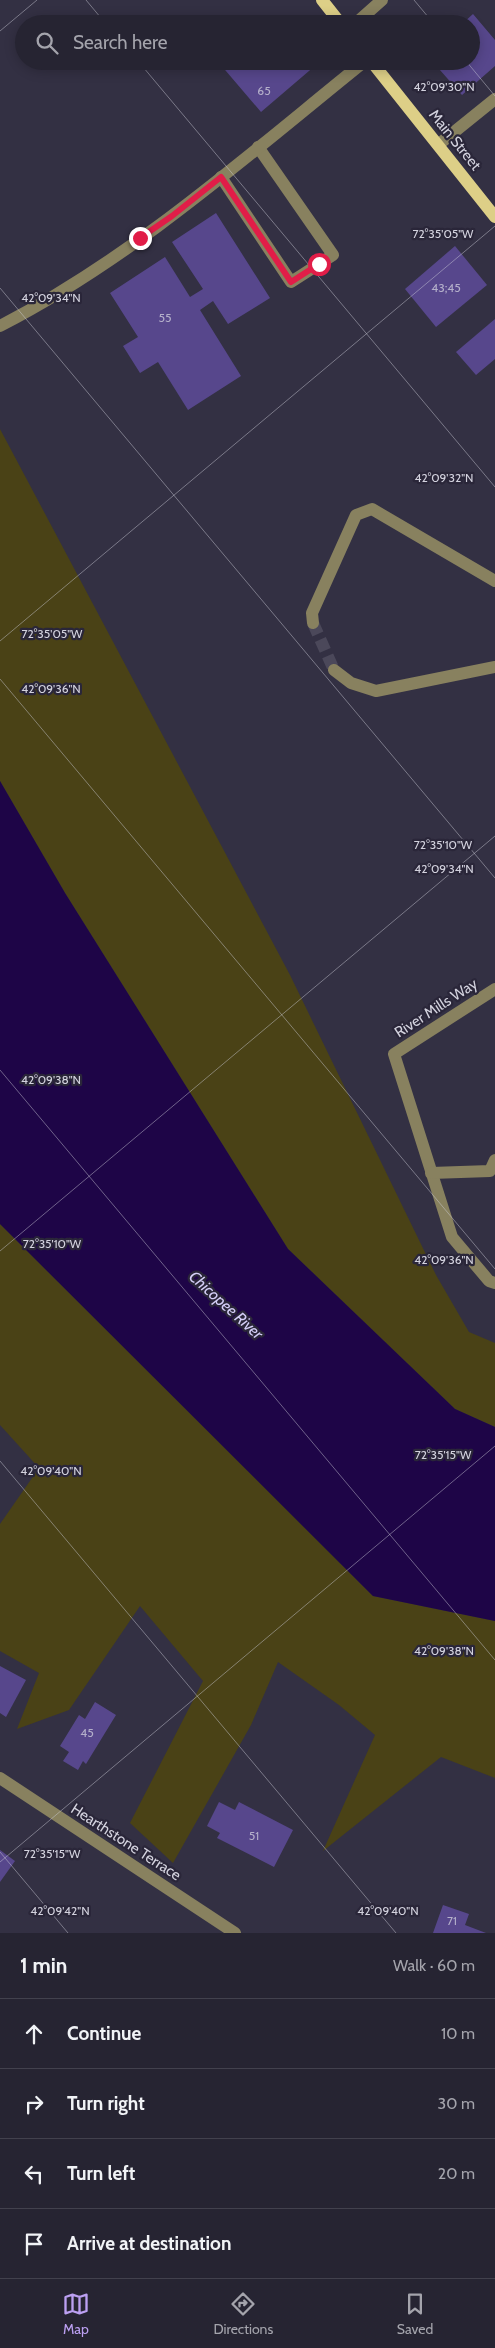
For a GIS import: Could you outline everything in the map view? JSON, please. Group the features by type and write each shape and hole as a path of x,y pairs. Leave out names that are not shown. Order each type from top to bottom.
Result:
{"main road":[{"path":"322,0 334,15"},
{"name":"Main Street","path":"378,70 495,217"}],"street":[{"path":"365,15 382,0"},
{"path":"0,326 52,298 172,216 354,70"},
{"path":"438,146 495,99"},
{"path":"221,177 291,282 333,255 258,147"},
{"path":"313,623 312,613 356,515 372,508 495,581"},
{"path":"334,670 351,683 376,691 495,667"},
{"name":"River Mills Way","path":"431,1173 394,1054 495,989"},
{"path":"493,1168 431,1173 452,1237 489,1281 495,1283"},
{"name":"Hearthstone Terrace","path":"0,1778 235,1933"}],"shaded area":[{"path":"0,429 290,975 436,1275 469,1332 495,1343 495,1427 455,1409 288,1249 65,893 0,781"},
{"path":"0,1224 373,1596 495,1621 495,1778 441,1757 323,1851 375,1735 339,1705 278,1662 251,1725 173,1863 130,1823 203,1681 140,1606 69,1710 17,1729 39,1673 0,1651 0,1524 39,1468 0,1425"}],"water":[{"name":"Chicopee River","path":"0,781 65,893 288,1249 455,1409 495,1427 495,1621 373,1596 0,1224"}],"building":[{"path":"480,22 495,40 495,66 462,95 440,70 480,70"},
{"path":"225,70 310,70 261,112"},
{"path":"216,213 270,298 228,324 213,301 200,310 241,376 188,410 158,362 140,373 123,346 138,337 110,293 165,257 190,297 203,289 172,242"},
{"path":"455,246 487,285 436,327 405,289"},
{"path":"495,319 495,359 476,375 456,352"},
{"path":"0,1666 26,1680 6,1717 0,1713"},
{"path":"95,1702 116,1715 86,1764 83,1761 78,1770 63,1761 69,1752 60,1746 79,1715 85,1719"},
{"path":"219,1802 235,1810 239,1802 293,1830 274,1867 217,1838 220,1833 207,1826"},
{"path":"0,1850 15,1861 0,1882"},
{"path":"443,1905 469,1914 465,1925 486,1933 433,1933"}],"tunnel":[{"path":"313,623 334,670"}],"route":[{"path":"140,238 172,216 221,177 291,282 319,264"}]}
